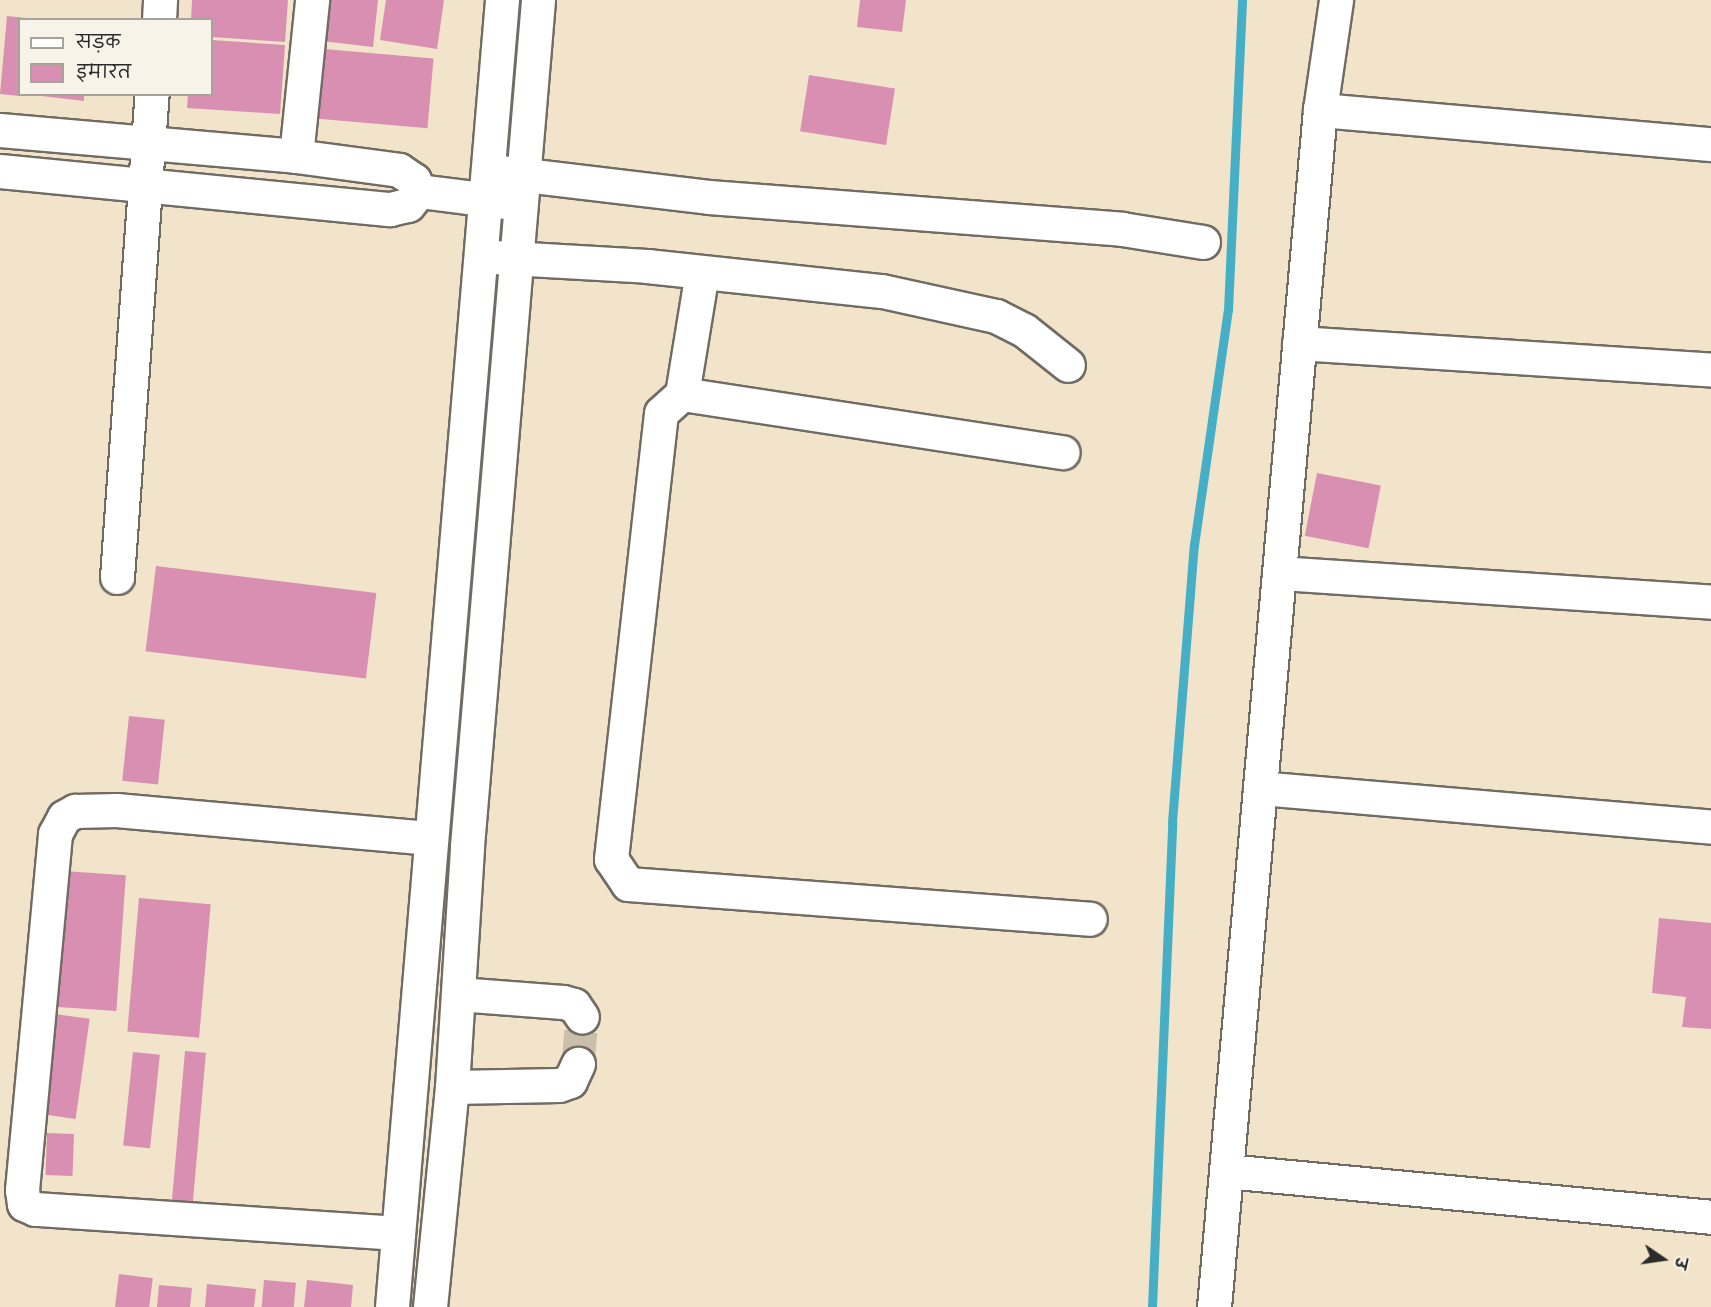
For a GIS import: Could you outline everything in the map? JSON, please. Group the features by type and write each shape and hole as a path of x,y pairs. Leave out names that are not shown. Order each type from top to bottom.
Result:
{"street":[{"path":"159,18 160,0"},
{"path":"296,156 312,0"},
{"path":"392,1307 502,0"},
{"path":"430,1307 452,1087 514,258 538,0"},
{"path":"1214,1307 1320,110 1336,0"},
{"path":"117,577 152,96"},
{"path":"1320,110 1711,144"},
{"path":"0,130 148,145 296,156 399,170 414,180 419,191"},
{"path":"0,171 390,209 408,205 419,191 485,185 520,189 709,197 1122,229 1203,242"},
{"path":"480,256 702,272 882,291 996,316 1024,330 1068,365"},
{"path":"702,272 682,394 662,413 611,859 628,884 1090,919"},
{"path":"1299,343 1711,370"},
{"path":"682,394 1063,452"},
{"path":"1279,573 1711,602"},
{"path":"1260,788 1711,827"},
{"path":"398,1233 35,1209 24,1204 22,1190 55,834 64,817 75,811 116,810 431,838"},
{"path":"458,994 563,1002 574,1005 582,1017"},
{"path":"452,1087 559,1085 570,1081 578,1064"},
{"path":"1226,1171 1711,1217"}],"building":[{"path":"192,0 288,0 285,42 213,37 213,18 191,18"},
{"path":"318,0 378,0 373,47 313,40"},
{"path":"386,0 444,0 437,49 380,40"},
{"path":"860,0 906,0 902,32 857,27"},
{"path":"7,16 26,18 18,18 18,96 0,94"},
{"path":"213,40 285,45 280,114 187,108 188,96 213,96"},
{"path":"313,48 434,59 427,128 307,118"},
{"path":"809,75 895,89 886,145 800,131"},
{"path":"42,96 84,96 84,101"},
{"path":"1317,473 1381,485 1369,548 1305,536"},
{"path":"156,566 376,593 366,678 146,651"},
{"path":"129,716 165,720 158,784 122,781"},
{"path":"64,871 126,875 116,1011 55,1007"},
{"path":"139,898 211,904 199,1038 127,1031"},
{"path":"1659,918 1711,923 1711,1029 1682,1027 1686,997 1652,993"},
{"path":"55,1014 90,1019 76,1119 41,1114"},
{"path":"185,1051 206,1053 192,1206 172,1204"},
{"path":"133,1052 160,1055 150,1148 123,1145"},
{"path":"47,1133 74,1134 73,1176 46,1175"},
{"path":"119,1274 153,1278 149,1307 115,1307"},
{"path":"264,1280 296,1283 294,1307 262,1307"},
{"path":"307,1280 353,1285 351,1307 304,1307"},
{"path":"207,1284 256,1289 254,1307 205,1307"},
{"path":"159,1285 192,1288 190,1307 157,1307"}],"waterway":[{"path":"1152,1307 1172,822 1194,545 1228,310 1242,0"}],"tunnel":[{"path":"578,1064 582,1017"}]}
